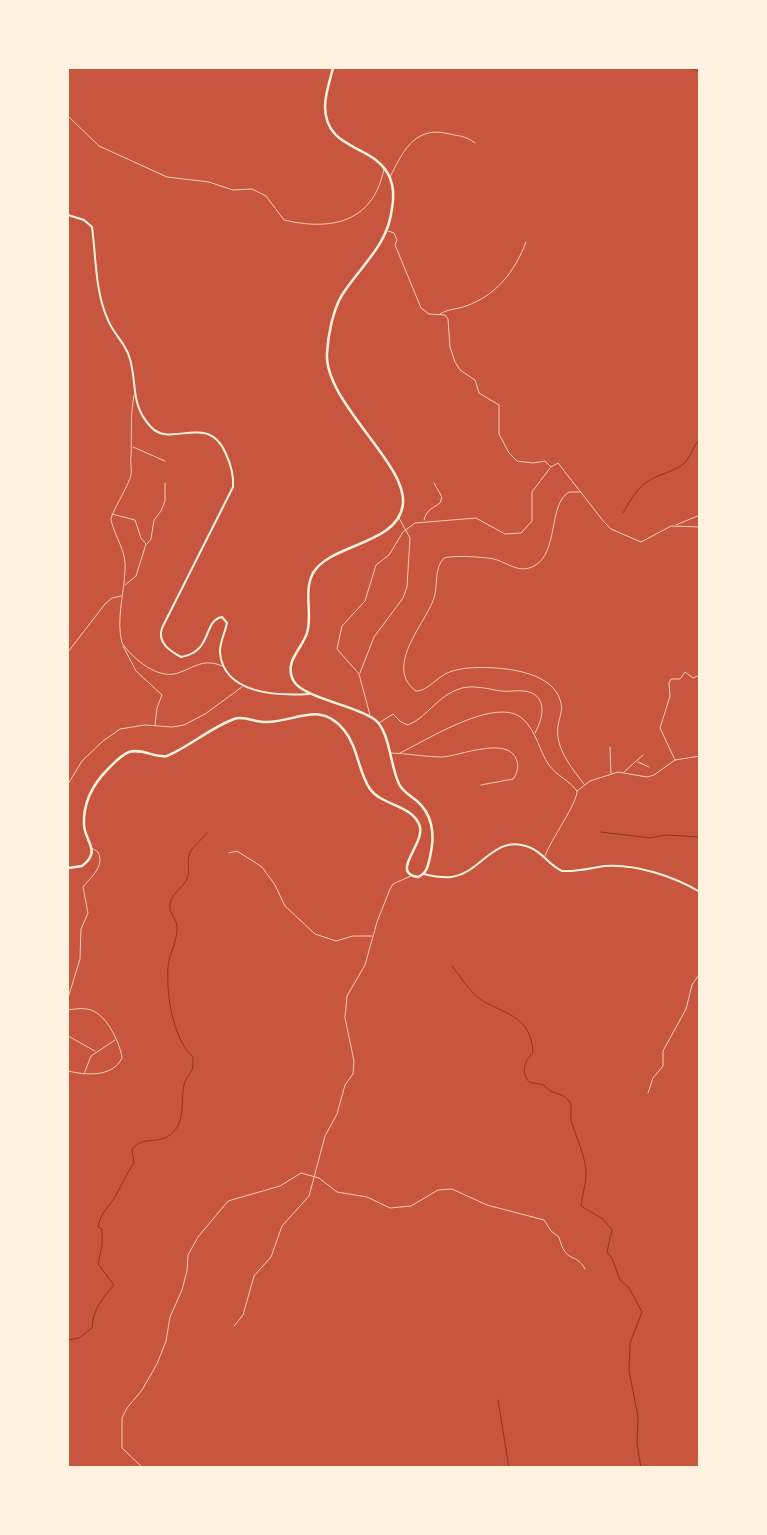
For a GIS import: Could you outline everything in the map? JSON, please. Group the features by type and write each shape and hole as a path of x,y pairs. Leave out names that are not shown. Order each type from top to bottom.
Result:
{"highway":[{"path":"68,868 77,868 87,862 92,853 84,824 90,794 97,780 124,755 136,751 157,757 167,756 235,719 266,722 301,714 317,714 334,721 346,732 371,790 409,813 417,821 420,838 406,866 412,875 418,877 424,874 428,867 433,844 432,823 424,808 401,787 379,723 370,716 340,702 311,694 295,682 291,668 294,657 307,633 308,590 314,573 326,561 389,528 398,518 403,502 400,486 333,382 327,359 338,304 346,290 378,250 387,230 393,198 390,178 384,169 372,156 343,142 330,128 325,105 332,68"}],"main road":[{"path":"68,215 84,220 92,227 103,304 109,324 129,355 133,372 134,395 144,417 154,430 162,433 212,435 220,441 232,467 233,487 161,632 166,648 181,657 200,650 211,625 217,618 224,618 227,623 220,653 225,668 232,680 242,686 297,695 311,694"},
{"path":"424,874 452,877 470,869 505,844 531,848 562,871 607,866 638,869 664,875 700,892"}],"street":[{"path":"68,116 99,146 167,177 209,182 233,190 252,189 266,196 284,220 306,225 347,221 376,194 384,169"},
{"path":"390,178 401,153 419,136 439,132 463,136 475,143"},
{"path":"387,230 392,231 395,236 398,252 421,308 429,314 440,314 451,308 467,306 487,297 512,272 521,259 526,242"},
{"path":"440,314 448,319 451,352 458,367 474,380 480,395 499,405 499,434 509,453 517,461 533,463 545,461 551,467"},
{"path":"134,395 130,425 132,447 131,476 122,498 112,514 111,520 124,552 124,585 120,627 122,643 136,671 162,695 157,708 155,725"},
{"path":"132,447 165,461"},
{"path":"370,716 360,674 337,649 338,637 342,626 365,601 376,566 389,555 400,535 415,523 476,518 504,534 521,533 532,521 532,492 556,463 560,465 611,529 636,540 643,541 700,515"},
{"path":"424,521 425,515 431,507 440,503 442,497 434,482"},
{"path":"124,585 136,576 146,544 151,538 154,520 161,511 165,501 165,483"},
{"path":"581,492 569,492 562,499 551,536 542,558 536,565 521,569 493,559 469,558 456,555 441,561 434,598 413,636 404,663 407,678 416,692 422,690 443,675 468,668 514,670 550,683 561,702 558,735 561,751 584,784"},
{"path":"112,514 135,520 141,538 146,544"},
{"path":"360,674 374,638 405,593 411,554 410,538 398,518"},
{"path":"675,525 700,527"},
{"path":"68,652 104,604 112,598 122,596"},
{"path":"122,643 145,664 162,674 179,673 192,666 209,661 225,668"},
{"path":"675,760 660,728 670,696 669,683 671,678 680,680 685,672 694,678 700,675"},
{"path":"68,784 79,765 110,735 127,726 155,725 172,728 184,725 204,714 242,686"},
{"path":"379,723 393,714 400,722 408,725 435,702 447,695 464,688 482,687 504,691 525,691 536,695 541,701 544,712 534,733"},
{"path":"400,753 451,728 493,712 507,712 516,714 534,733 551,768 577,791"},
{"path":"610,747 611,774"},
{"path":"389,753 441,757 490,748 505,750 513,754 518,765 513,779 481,785"},
{"path":"623,773 638,762 643,755"},
{"path":"544,858 555,834 576,799 577,791 584,784 611,774 623,773 647,777 654,775 675,760 700,756"},
{"path":"638,762 649,767"},
{"path":"68,998 80,959 81,929 88,913 83,887 96,873 100,860 98,852 92,848"},
{"path":"229,853 237,851 262,867 275,885 282,901 315,934 336,941 353,936 372,936"},
{"path":"234,1326 243,1315 254,1276 271,1257 282,1226 307,1200 326,1136 338,1114 343,1090 353,1074 353,1056 345,1024 347,996 365,965 372,936 391,887 412,875"},
{"path":"648,1093 653,1078 663,1066 664,1051 686,1009 692,985 700,973"},
{"path":"68,1010 89,1009 93,1011 105,1022 121,1056 119,1063 94,1075 68,1071"},
{"path":"68,1036 96,1052"},
{"path":"84,1074 89,1059 96,1052 115,1040"},
{"path":"143,1468 122,1448 122,1418 127,1408 142,1390 164,1347 170,1317 186,1277 189,1251 202,1232 230,1200 280,1186 301,1173 314,1176 327,1183 337,1192 367,1197 390,1208 411,1206 438,1190 452,1189 487,1205 542,1219 560,1238 561,1248 564,1253 580,1263 585,1269"}],"waterway":[{"path":"683,68 694,69 700,72"},
{"path":"700,83 700,90"},
{"path":"700,105 700,112"},
{"path":"623,513 642,486 654,478 682,465 700,439"},
{"path":"601,832 650,838 665,835 700,837"},
{"path":"68,1340 79,1338 92,1328 96,1310 114,1285 98,1264 102,1245 102,1229 98,1227 103,1213 134,1163 132,1150 139,1143 167,1137 178,1126 182,1114 184,1085 192,1068 193,1057 180,1039 172,1015 168,990 168,967 177,926 170,904 187,879 190,853 207,833"},
{"path":"452,966 478,998 509,1014 523,1024 528,1032 533,1053 527,1060 524,1071 529,1082 544,1085 566,1098 570,1103 571,1120 586,1169 581,1206 603,1219 612,1230 607,1252 612,1258 620,1280 629,1288 642,1312 630,1343 629,1371 638,1416 637,1444 641,1468"},
{"path":"498,1400 509,1468"}]}
